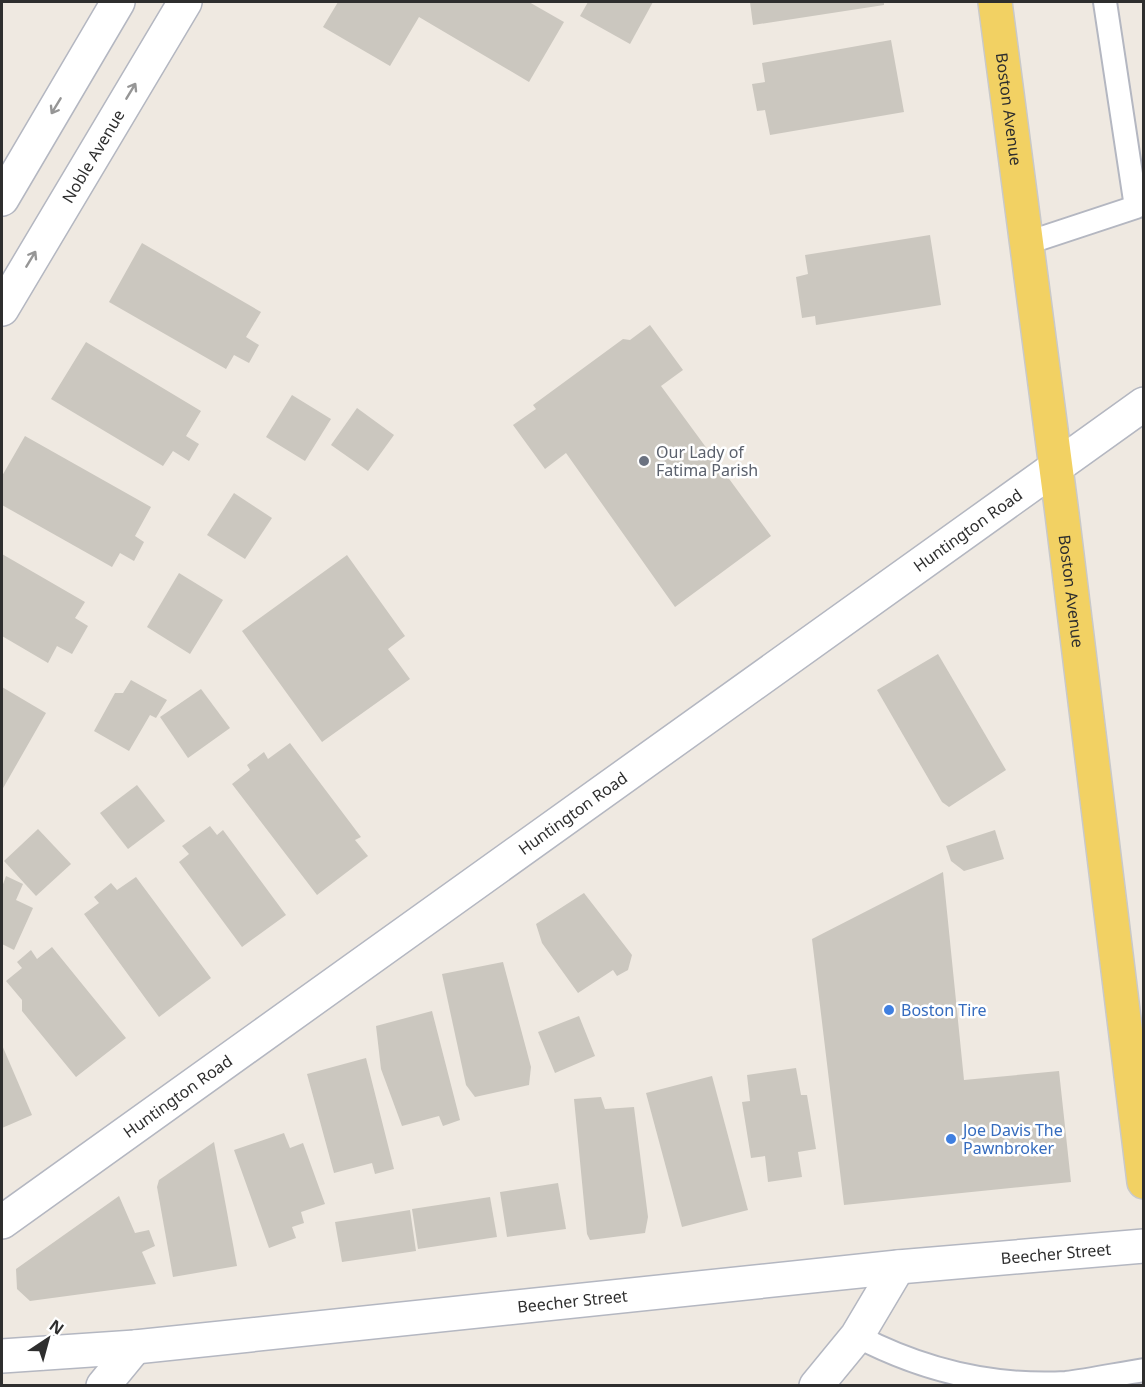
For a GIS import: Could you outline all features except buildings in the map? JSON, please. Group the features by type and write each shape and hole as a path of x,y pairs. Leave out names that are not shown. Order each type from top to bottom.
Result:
{"main road":[{"path":"2,199 118,2"},
{"name":"Noble Avenue","path":"2,309 185,2"},
{"name":"Boston Avenue","path":"995,2 1143,1182"},
{"name":"Huntington Road","path":"2,1222 1143,404"},
{"name":"Beecher Street","path":"2,1356 135,1347 898,1268 1143,1246"},
{"path":"816,1386 857,1336 898,1268"},
{"path":"104,1386 135,1347"}],"lane":[{"path":"1027,243 1136,207 1105,2"},
{"path":"857,1336 895,1356 988,1384 1066,1384 1143,1370"}],"place":[{"name":"Our Lady of Fatima Parish","path":"644,461"},
{"name":"Boston Tire","path":"889,1010"},
{"name":"Joe Davis The Pawnbroker","path":"951,1139"}]}
